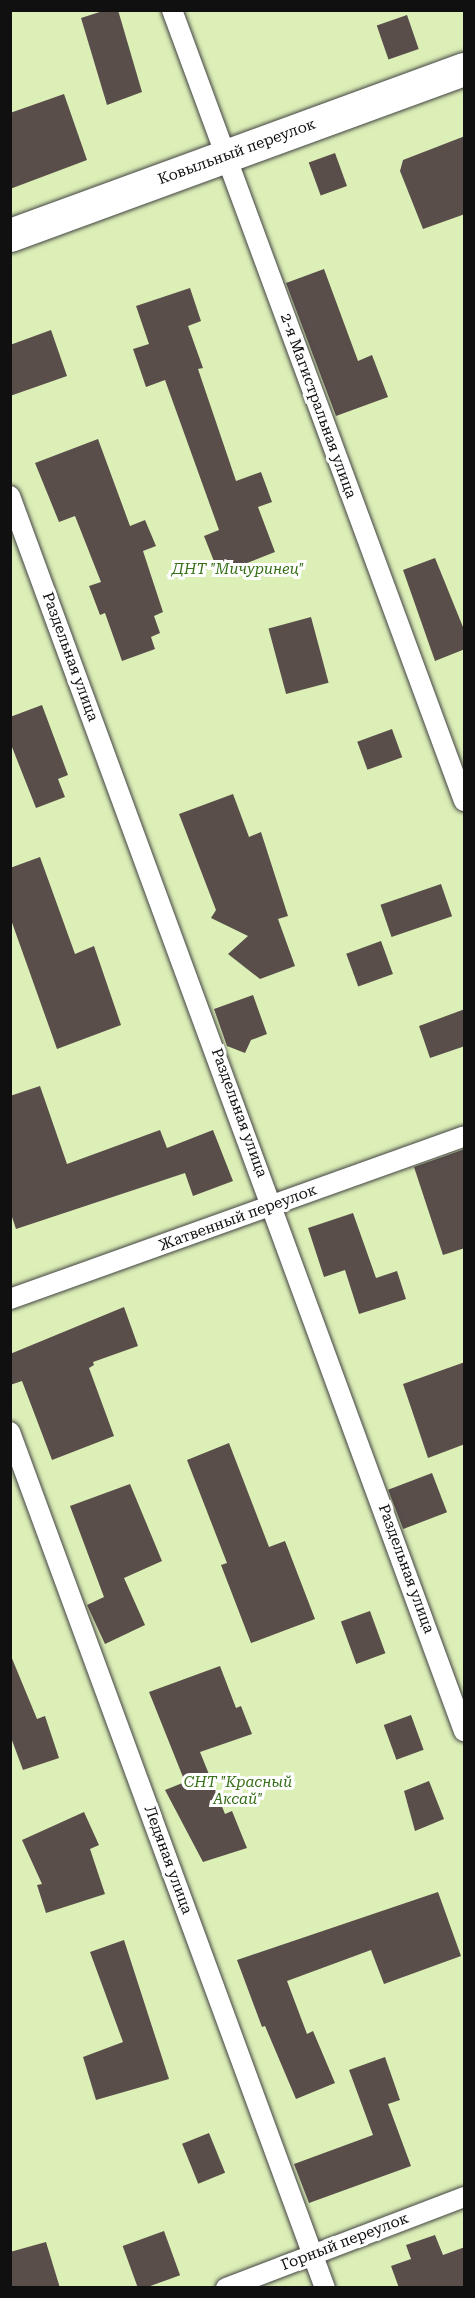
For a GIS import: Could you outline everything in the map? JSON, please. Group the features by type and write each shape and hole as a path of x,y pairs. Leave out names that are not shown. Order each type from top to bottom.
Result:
{"street":[{"name":"Ковыльный переулок","path":"10,236 465,69"}],"lane":[{"name":"2-я Магистральная улица","path":"172,10 465,801"},
{"name":"Раздельная улица","path":"10,496 274,1206 465,1731"},
{"name":"Жатвенный переулок","path":"10,1299 465,1136"},
{"name":"Ледяная улица","path":"10,1432 325,2288"},
{"name":"Горный переулок","path":"226,2288 465,2197"}],"green space":[{"path":"11,11 464,11 464,2288 11,2288"}],"building":[{"path":"106,10 118,10 142,92 107,105 81,18"},
{"path":"407,15 419,49 388,59 377,25"},
{"path":"64,94 87,160 10,189 10,113"},
{"path":"465,136 465,214 423,229 400,171 403,160"},
{"path":"335,153 347,186 321,195 309,163"},
{"path":"324,269 358,361 372,355 388,397 336,416 286,283"},
{"path":"190,288 201,321 188,326 203,368 198,369 236,481 261,472 272,502 258,507 275,552 219,574 204,536 219,530 165,380 146,387 133,349 149,344 136,306"},
{"path":"51,330 67,376 10,396 10,345"},
{"path":"98,439 130,526 145,520 156,546 143,551 163,612 154,616 160,633 151,637 155,649 122,661 105,613 100,615 89,586 101,582 75,516 59,522 35,463"},
{"path":"435,558 465,632 465,649 435,661 403,570"},
{"path":"311,617 329,683 286,694 268,628"},
{"path":"42,705 68,775 58,779 65,797 36,808 10,742 10,717"},
{"path":"392,729 402,757 367,770 357,742"},
{"path":"233,794 249,837 261,832 288,916 278,919 295,966 260,979 228,954 248,936 211,918 216,910 179,814"},
{"path":"40,857 75,954 94,946 121,1025 57,1049 10,917 10,868"},
{"path":"441,884 452,916 392,937 380,905"},
{"path":"381,941 393,974 358,987 346,954"},
{"path":"253,995 267,1034 251,1040 245,1053 227,1046 214,1009"},
{"path":"465,1009 465,1046 430,1058 419,1026"},
{"path":"40,1086 67,1164 160,1130 167,1148 213,1130 233,1181 193,1196 185,1173 16,1229 10,1211 10,1096"},
{"path":"465,1149 465,1248 443,1255 414,1167"},
{"path":"353,1213 376,1278 397,1271 406,1299 359,1314 345,1270 324,1277 308,1228"},
{"path":"124,1307 138,1346 93,1362 94,1365 89,1368 114,1436 52,1460 22,1381 10,1385 10,1354"},
{"path":"465,1362 465,1444 428,1458 403,1384"},
{"path":"229,1443 269,1547 285,1541 315,1619 251,1643 221,1565 227,1563 187,1460"},
{"path":"432,1473 447,1512 403,1529 388,1490"},
{"path":"130,1484 162,1561 124,1578 145,1625 105,1644 87,1605 104,1597 70,1506"},
{"path":"370,1611 385,1653 356,1664 341,1622"},
{"path":"11,1656 37,1719 45,1716 59,1758 23,1770 10,1735"},
{"path":"220,1666 236,1708 241,1706 252,1734 200,1752 225,1814 232,1811 247,1848 203,1862 165,1790 185,1782 149,1692"},
{"path":"411,1715 424,1750 396,1760 384,1725"},
{"path":"429,1781 444,1819 415,1831 404,1791"},
{"path":"84,1812 99,1845 90,1849 105,1894 46,1913 37,1885 42,1884 22,1840"},
{"path":"438,1892 461,1956 384,1984 371,1950 287,1981 307,2034 313,2031 335,2083 296,2099 265,2026 262,2027 237,1960"},
{"path":"124,1940 169,2079 96,2100 83,2057 123,2042 90,1952"},
{"path":"385,2057 400,2100 388,2104 411,2166 309,2203 294,2164 373,2135 349,2070"},
{"path":"209,2133 225,2173 198,2184 182,2144"},
{"path":"164,2231 180,2275 145,2288 138,2288 123,2246"},
{"path":"435,2235 443,2255 465,2247 465,2288 399,2288 391,2266 411,2259 406,2245"},
{"path":"46,2242 60,2288 10,2288 10,2252"}],"park label":[{"name":"ДНТ \"Мичуринец\"","path":"238,570"},
{"name":"СНТ \"Красный Аксай\"","path":"238,1790"}]}
